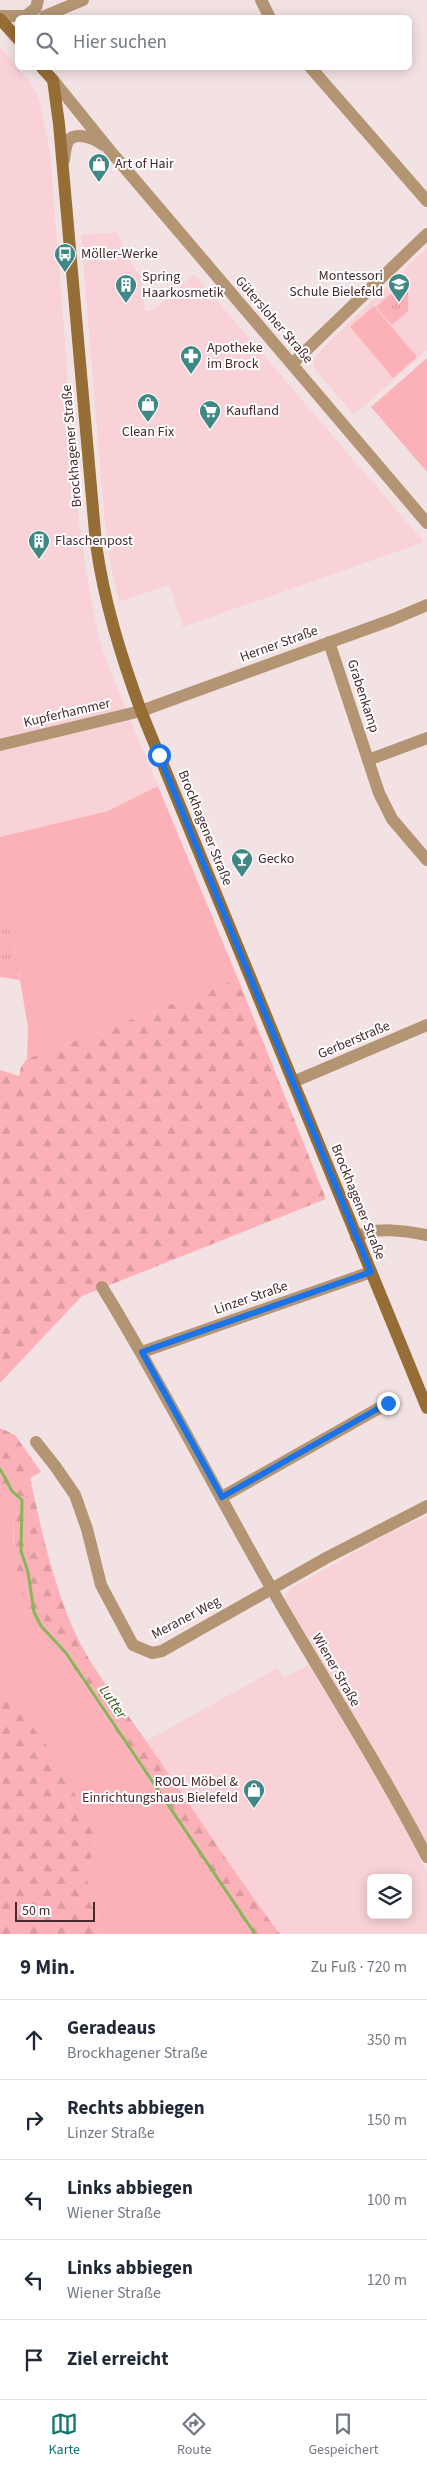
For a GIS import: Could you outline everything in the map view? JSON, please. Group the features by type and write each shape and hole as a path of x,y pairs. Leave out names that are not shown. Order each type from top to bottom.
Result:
{"main road":[{"path":"0,17 15,35"},
{"name":"Brockhagener Straße","path":"52,74 100,575 121,655 141,711 427,1408"}],"street":[{"path":"27,15 36,8 38,0"},
{"path":"43,0 45,15"},
{"path":"49,15 83,0"},
{"path":"262,0 268,15"},
{"path":"0,17 15,16"},
{"path":"313,70 427,202"},
{"name":"Gütersloher Straße","path":"52,74 112,153 427,523"},
{"path":"62,170 67,146 70,139 74,136 87,137 100,142 112,153"},
{"path":"292,364 427,234"},
{"name":"Herner Straße","path":"141,711 427,605"},
{"name":"Grabenkamp","path":"329,642 379,793 392,819 427,860"},
{"name":"Kupferhammer","path":"0,744 141,711"},
{"path":"368,760 427,738"},
{"name":"Gerberstraße","path":"293,1082 427,1025"},
{"path":"356,1237 374,1231 427,1235"},
{"name":"Linzer Straße","path":"142,1352 371,1272"},
{"name":"Wiener Straße","path":"102,1287 142,1352 272,1588 405,1814 427,1857"},
{"path":"222,1497 388,1403"},
{"name":"Meraner Weg","path":"36,1442 75,1495 87,1529 101,1585 134,1645 152,1653 162,1651 272,1588 427,1506"}],"shaded area":[{"path":"0,47 15,65 15,70 20,70 28,80 39,98 50,151 79,521 86,571 99,638 109,668 158,786 108,811 0,837"},
{"path":"117,232 132,265 141,277 145,311 153,310 194,274 424,542 183,627 169,585 119,602 111,567 104,513 81,235"},
{"name":"Montessori Schule Bielefeld","path":"427,248 427,350 354,415 313,367 314,359 323,348"},
{"path":"427,1516 427,1844 285,1598 290,1589 387,1534"},
{"path":"309,1665 400,1815 427,1873 427,1934 280,1934 250,1894 146,1741 278,1668 284,1678"}],"green space":[{"path":"401,285 408,293 408,311 392,325 376,307"},
{"path":"374,306 417,357 393,378 350,327"},
{"path":"427,358 427,472 371,407"},
{"path":"158,786 238,979 27,1059 28,1028 14,943 0,898 0,837 108,811"},
{"path":"0,898 14,943 20,980 0,977"},
{"path":"238,979 326,1199 82,1296 0,1383 0,1070 19,1076 21,1067 27,1059"},
{"path":"0,1428 15,1435 41,1472 30,1478 44,1539 61,1598 84,1651 228,1862 280,1934 252,1934 65,1656 43,1635 30,1614 16,1567 13,1503 0,1492"},
{"path":"0,1492 13,1503 13,1541 38,1629 65,1656 252,1934 102,1934 86,1876 97,1838 10,1698 0,1694"},
{"path":"0,1694 10,1698 58,1760 97,1838 86,1876 102,1934 0,1934"}],"waterway":[{"name":"Lutter","path":"0,1469 12,1491 22,1500 21,1551 28,1572 34,1612 41,1626 66,1653 255,1934"}],"place":[{"name":"Art of Hair","path":"99,183"},
{"name":"Möller-Werke","path":"65,273"},
{"name":"Montessori Schule Bielefeld","path":"399,303"},
{"name":"Spring Haarkosmetik","path":"126,304"},
{"name":"Apotheke im Brock","path":"191,375"},
{"name":"Clean Fix","path":"148,423"},
{"name":"Kaufland","path":"210,430"},
{"name":"Flaschenpost","path":"39,560"},
{"name":"Gecko","path":"242,878"},
{"name":"ROOL Möbel & Einrichtungshaus Bielefeld","path":"254,1809"}],"route":[{"path":"159,755 371,1272 142,1352 222,1497 388,1403"}]}
